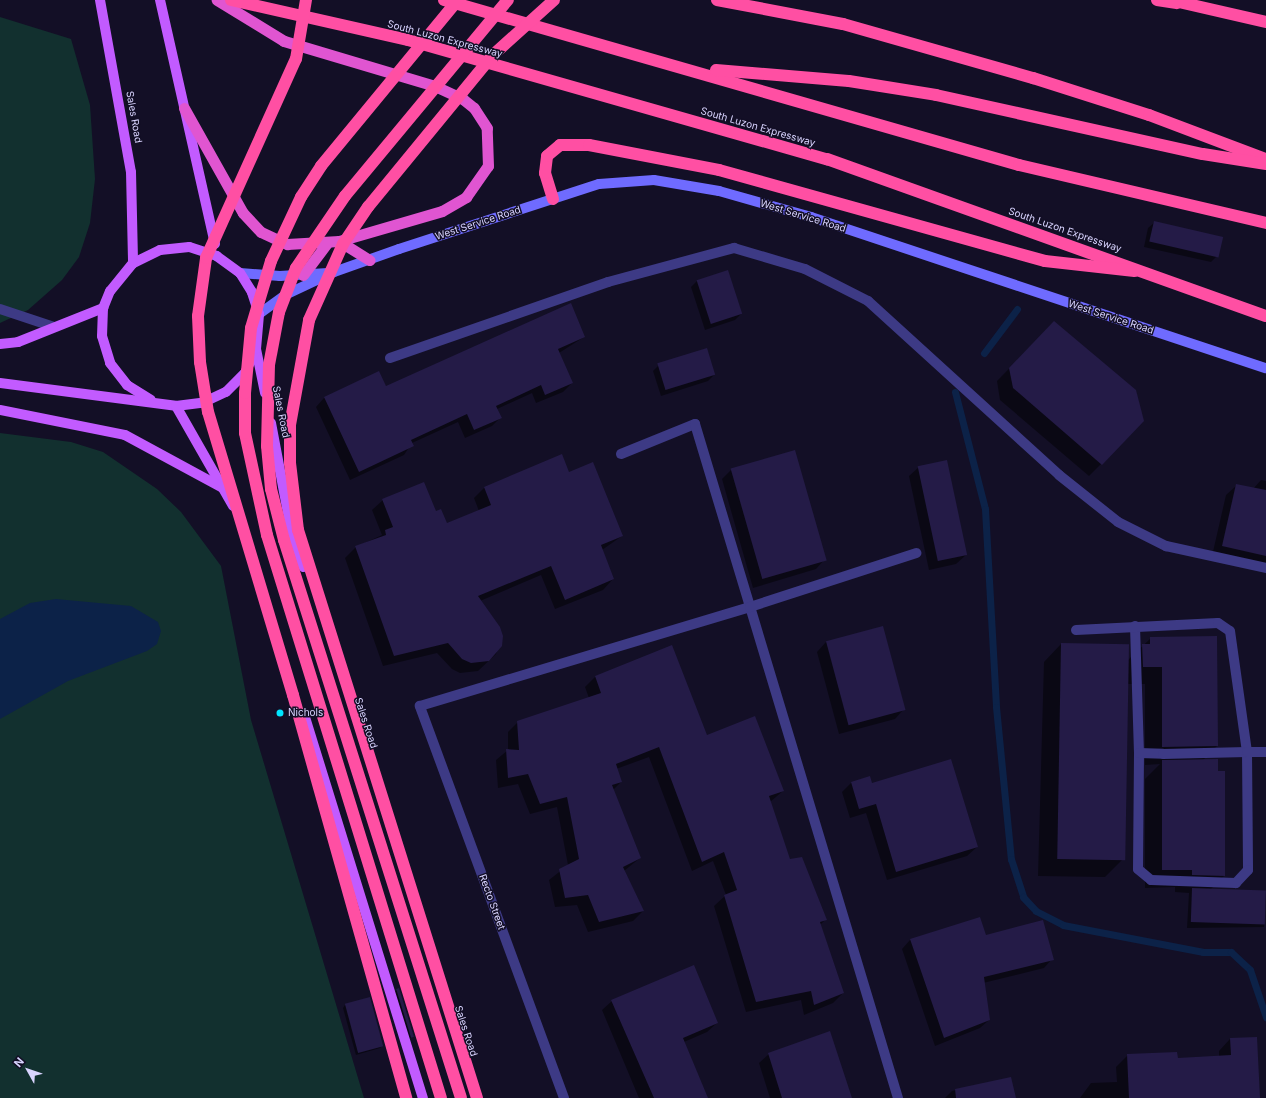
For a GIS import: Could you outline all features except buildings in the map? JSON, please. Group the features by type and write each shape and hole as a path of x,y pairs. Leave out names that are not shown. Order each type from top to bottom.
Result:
{"highway":[{"path":"184,108 250,222 287,244 327,243 442,210 466,197 488,166 487,128 474,108 452,92 284,41 217,0"},
{"name":"South Luzon Expressway","path":"231,0 408,40 827,159 1146,271 1266,316"},
{"path":"306,0 296,59 206,258 198,316 200,362 208,412 261,582 406,1098"},
{"path":"444,0 691,68 1019,165 1181,206 1266,223"},
{"path":"441,1098 267,536 245,433 245,393 251,328 260,295 271,261 301,197 322,166 458,0"},
{"path":"461,1098 284,540 271,489 267,446 269,365 286,290 318,231 508,0"},
{"path":"476,1098 298,530 290,463 290,425 309,320 343,244 368,207 493,55 554,0"},
{"path":"717,0 842,24 1033,78 1149,115 1266,159"},
{"path":"1157,0 1198,7"},
{"path":"1170,0 1266,22"},
{"path":"691,68 849,81 936,95 1203,154 1266,164"},
{"path":"553,198 545,173 547,156 560,145 581,144 719,170 1045,261 1094,269 1146,271"},
{"path":"339,240 369,260"},
{"path":"303,274 327,243"}],"main road":[{"name":"Sales Road","path":"100,0 131,172 133,263"},
{"path":"160,0 217,256"},
{"name":"West Service Road","path":"259,314 285,295 334,272 369,260 599,184 654,180 719,191 811,217 1266,368"},
{"path":"0,383 151,400 176,406 202,403 226,392 245,373 256,349 259,314 252,292 240,273 217,256 189,247 160,250 133,263 110,291 103,308 102,336 110,363 127,385 151,400"},
{"path":"281,478 305,335 334,272"},
{"name":"West Service Road","path":"240,273 303,274 334,272"},
{"path":"0,344 18,342 103,308"},
{"name":"Sales Road","path":"256,349 291,529 476,1098"},
{"path":"176,406 239,517 347,845 423,1098"},
{"path":"0,410 125,436 223,488"}],"lane":[{"path":"390,358 608,282 734,248 805,269 868,301 1058,475 1118,522 1166,546 1266,568"},
{"path":"0,309 54,327"},
{"path":"621,454 695,424 898,1098"},
{"path":"750,607 916,553"},
{"name":"Recto Street","path":"564,1098 420,706 750,607"},
{"path":"1076,630 1135,626 1218,624 1230,632 1247,752 1248,870 1236,882 1151,880 1138,869 1139,753 1135,626"},
{"path":"1139,753 1266,752"}],"green space":[{"path":"0,17 71,39 90,105 95,179 90,223 79,257 62,280 28,310 0,323"},
{"path":"0,433 71,442 103,452 157,489 181,512 221,566 251,720 364,1098 0,1098"}],"water":[{"path":"56,599 131,606 158,622 161,631 157,644 147,651 68,681 0,719 0,619 30,603"}],"waterway":[{"path":"984,353 1017,309"},
{"path":"955,392 985,509 996,707 1011,859 1023,897 1036,911 1063,925 1203,952 1231,952 1250,970 1266,1017"}],"place":[{"name":"Nichols","path":"280,713"}]}
